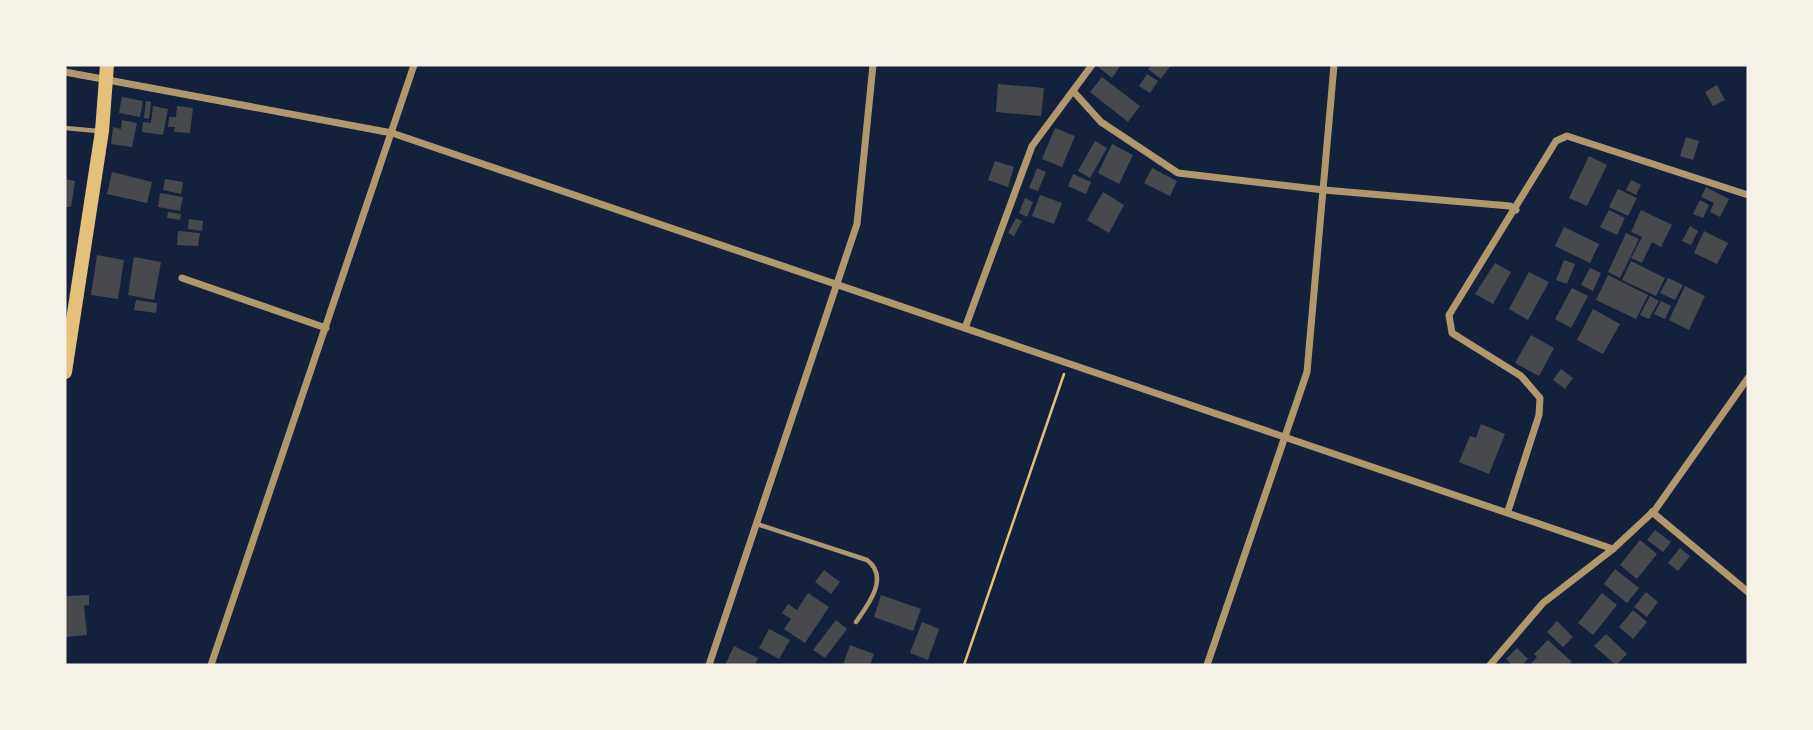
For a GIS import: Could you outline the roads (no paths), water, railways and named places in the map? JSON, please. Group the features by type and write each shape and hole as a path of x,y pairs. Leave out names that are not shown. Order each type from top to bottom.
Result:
{"main road":[{"path":"65,372 71,303 102,131 107,72"}],"street":[{"path":"211,665 414,65"},
{"path":"709,665 837,286 860,210 873,65"},
{"path":"965,328 1032,146 1092,65"},
{"path":"1208,665 1309,359 1334,65"},
{"path":"65,72 107,72 392,133 1067,364 1508,511 1613,549"},
{"path":"1073,91 1101,122 1178,173 1324,190 1510,206 1516,210"},
{"path":"1508,511 1539,415 1541,397 1521,376 1452,333 1448,323 1455,302 1516,210 1556,141 1567,136 1748,195"},
{"path":"183,278 326,328"},
{"path":"1490,665 1543,603 1613,549 1652,512 1688,468 1748,379"},
{"path":"1652,512 1748,592"}],"lane":[{"path":"65,128 102,131"},
{"path":"756,524 867,560 875,566 877,574 873,597 856,622"}]}
